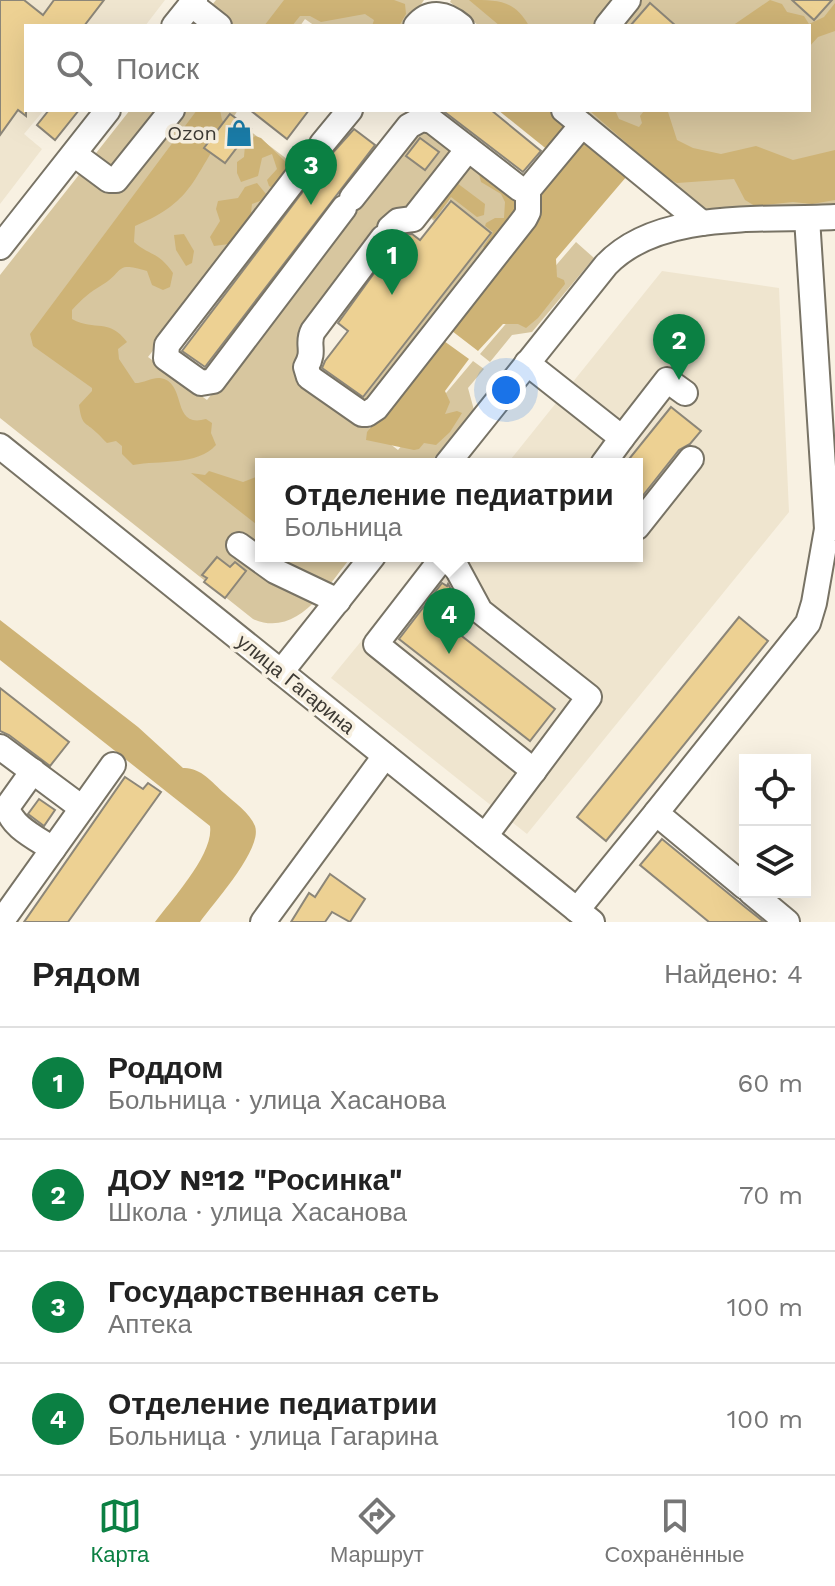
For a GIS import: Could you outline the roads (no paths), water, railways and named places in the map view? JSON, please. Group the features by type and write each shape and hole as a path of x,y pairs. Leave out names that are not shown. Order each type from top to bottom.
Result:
{"street":[{"path":"609,24 628,0"},
{"path":"176,24 193,2 217,24"},
{"path":"419,24 428,17 443,15 458,24"},
{"path":"0,247 106,112"},
{"path":"74,154 109,180 116,180 170,112"},
{"path":"348,112 167,345 166,358 201,383 213,381 348,203 416,121 432,121 520,189 528,190"},
{"path":"468,149 413,219 398,221 386,233 313,331 310,341 312,354 306,367 309,377 362,414 376,408 525,218 528,190 573,117 702,223"},
{"path":"452,458 606,265 624,248 653,235 702,223 835,217"},
{"path":"584,916 656,813 808,623 831,529 807,218"},
{"path":"527,363 622,438"},
{"path":"607,458 667,380 685,393"},
{"name":"улица Гагарина","path":"0,446 584,916"},
{"path":"643,519 691,459"},
{"path":"239,545 255,557"},
{"path":"263,562 338,601"},
{"path":"281,672 368,562"},
{"path":"440,562 376,644 534,771"},
{"path":"454,562 480,611 589,697 485,836"},
{"path":"0,747 82,808"},
{"path":"263,922 385,756"},
{"path":"1,922 113,765"},
{"path":"33,771 8,806 8,811 12,819 53,849"},
{"path":"656,813 739,882"},
{"path":"758,898 787,922"}],"place":[{"name":"Ozon","path":"239,133"},
{"name":"Государственная сеть","path":"311,205"},
{"name":"Роддом","path":"392,295"},
{"name":"ДОУ №12 \"Росинка\"","path":"679,380"},
{"name":"Отделение педиатрии","path":"449,654"}]}
